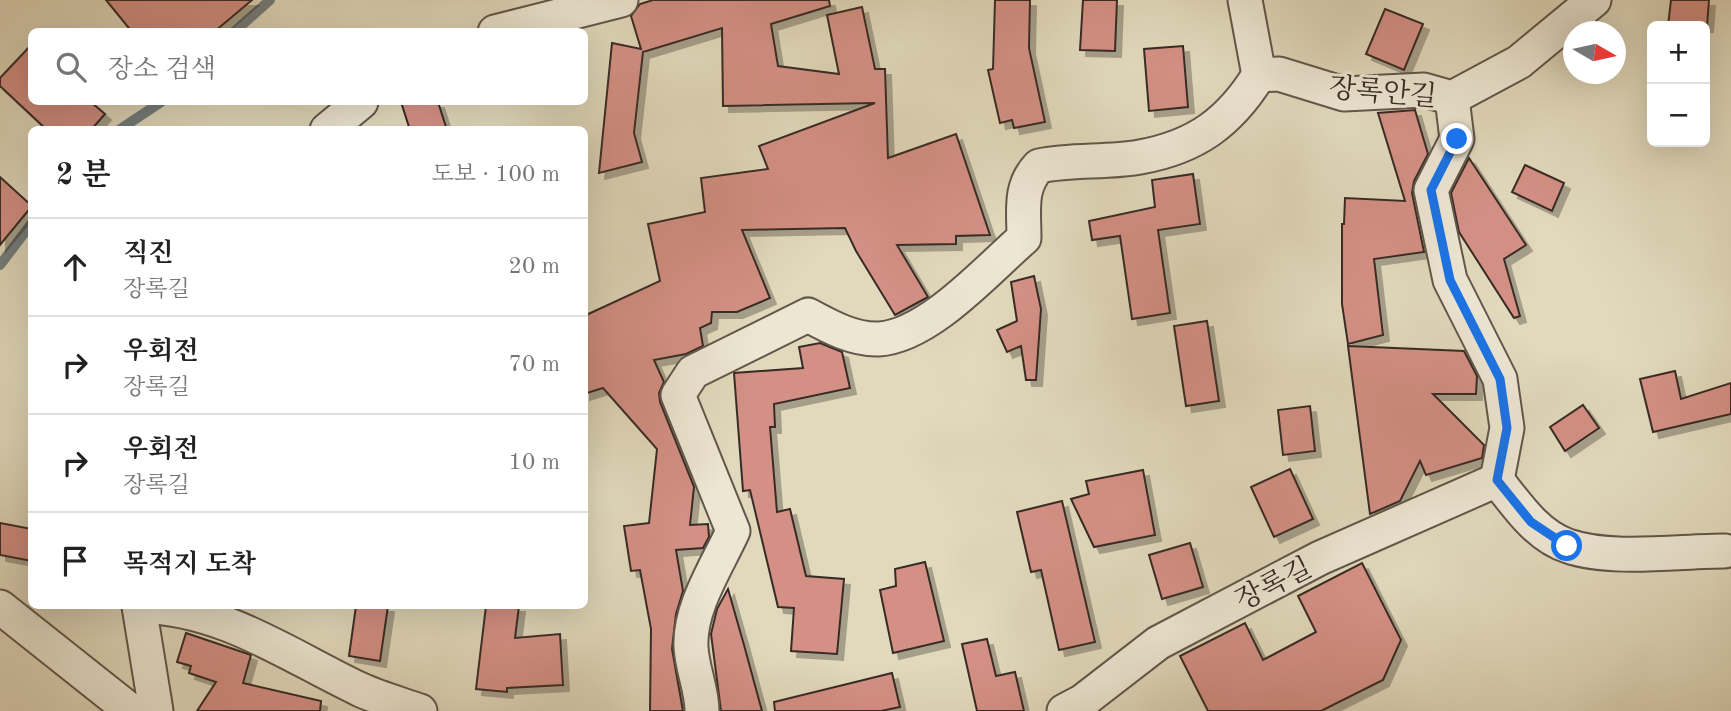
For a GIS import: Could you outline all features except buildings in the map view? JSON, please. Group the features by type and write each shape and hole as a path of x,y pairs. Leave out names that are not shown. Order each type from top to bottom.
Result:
{"street":[{"path":"501,28 529,10 621,0"},
{"path":"702,711 702,697 692,666 694,621 733,531 678,395 693,372 808,315 831,328 865,338 882,339 909,331 942,310 1024,238 1024,189 1027,178 1039,166 1140,158 1189,144 1216,127 1237,109 1259,75 1245,0"},
{"name":"장록안길","path":"1259,75 1279,74 1344,94 1424,90 1452,98 1519,62 1594,0"},
{"path":"1452,98 1457,139 1431,190 1450,280 1500,379 1507,428 1497,480 1531,522 1567,546 1609,552 1725,551"},
{"path":"332,126 357,105"},
{"name":"장록길","path":"1064,711 1083,701 1158,643 1320,558 1497,480"},
{"path":"0,607 131,711"},
{"path":"139,609 156,711"},
{"path":"180,609 255,634 359,689 420,711"}],"waterway":[{"path":"238,28 270,0"},
{"path":"125,126 156,105"},
{"path":"0,265 28,228"}],"route":[{"path":"1457,139 1431,190 1450,280 1500,379 1507,428 1497,480 1531,522 1567,546"}]}
